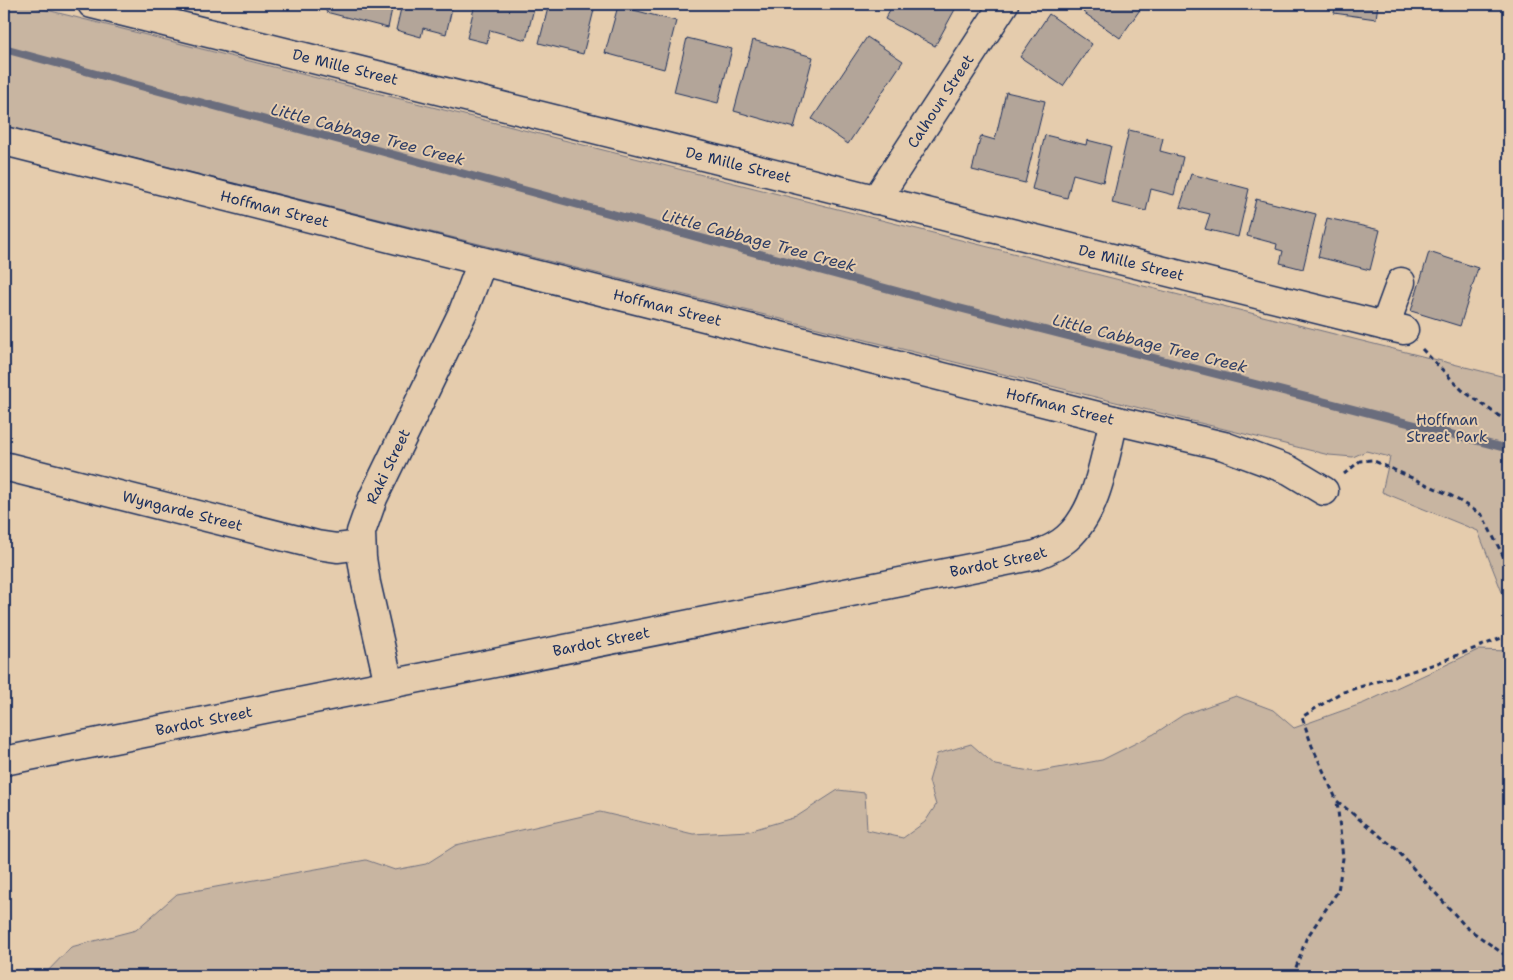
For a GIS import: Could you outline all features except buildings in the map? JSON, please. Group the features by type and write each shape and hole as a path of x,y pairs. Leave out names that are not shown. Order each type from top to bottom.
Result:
{"street":[{"name":"De Mille Street","path":"92,4 1394,328"},
{"name":"Calhoun Street","path":"876,200 1004,4"},
{"name":"Hoffman Street","path":"4,141 1224,446 1289,470 1324,491"},
{"name":"Raki Street","path":"389,684 366,583 361,545 362,532 373,498 463,312 482,262"},
{"path":"1394,328 1401,282"},
{"name":"Bardot Street","path":"4,761 1036,555 1066,540 1086,515 1099,478 1114,420"},
{"name":"Wyngarde Street","path":"4,466 317,545 337,548 361,545"}],"path":[{"path":"1394,328 1462,390 1509,423"},
{"path":"1324,491 1360,461 1372,460 1450,495 1482,515 1509,567"},
{"path":"1293,976 1306,939 1338,891 1343,858 1337,801 1312,746 1302,717 1340,693 1435,664 1509,635"},
{"path":"1337,801 1396,849 1466,927 1509,958"}],"green space":[{"name":"Hoffman Street Park","path":"4,4 23,4 1509,378 1509,610 1478,531 1382,492 1390,457 1366,451 1353,457 1329,455 4,126"},
{"path":"1478,650 1509,651 1509,976 43,976 71,947 136,930 177,894 366,860 395,870 426,864 456,845 600,812 693,834 749,831 796,817 838,790 865,793 867,830 903,838 925,822 936,805 929,781 937,754 971,744 995,765 1036,772 1102,760 1154,734 1183,715 1236,696 1273,710 1294,728 1364,703"}],"waterway":[{"name":"Little Cabbage Tree Creek","path":"4,49 959,308 1509,449"}]}
